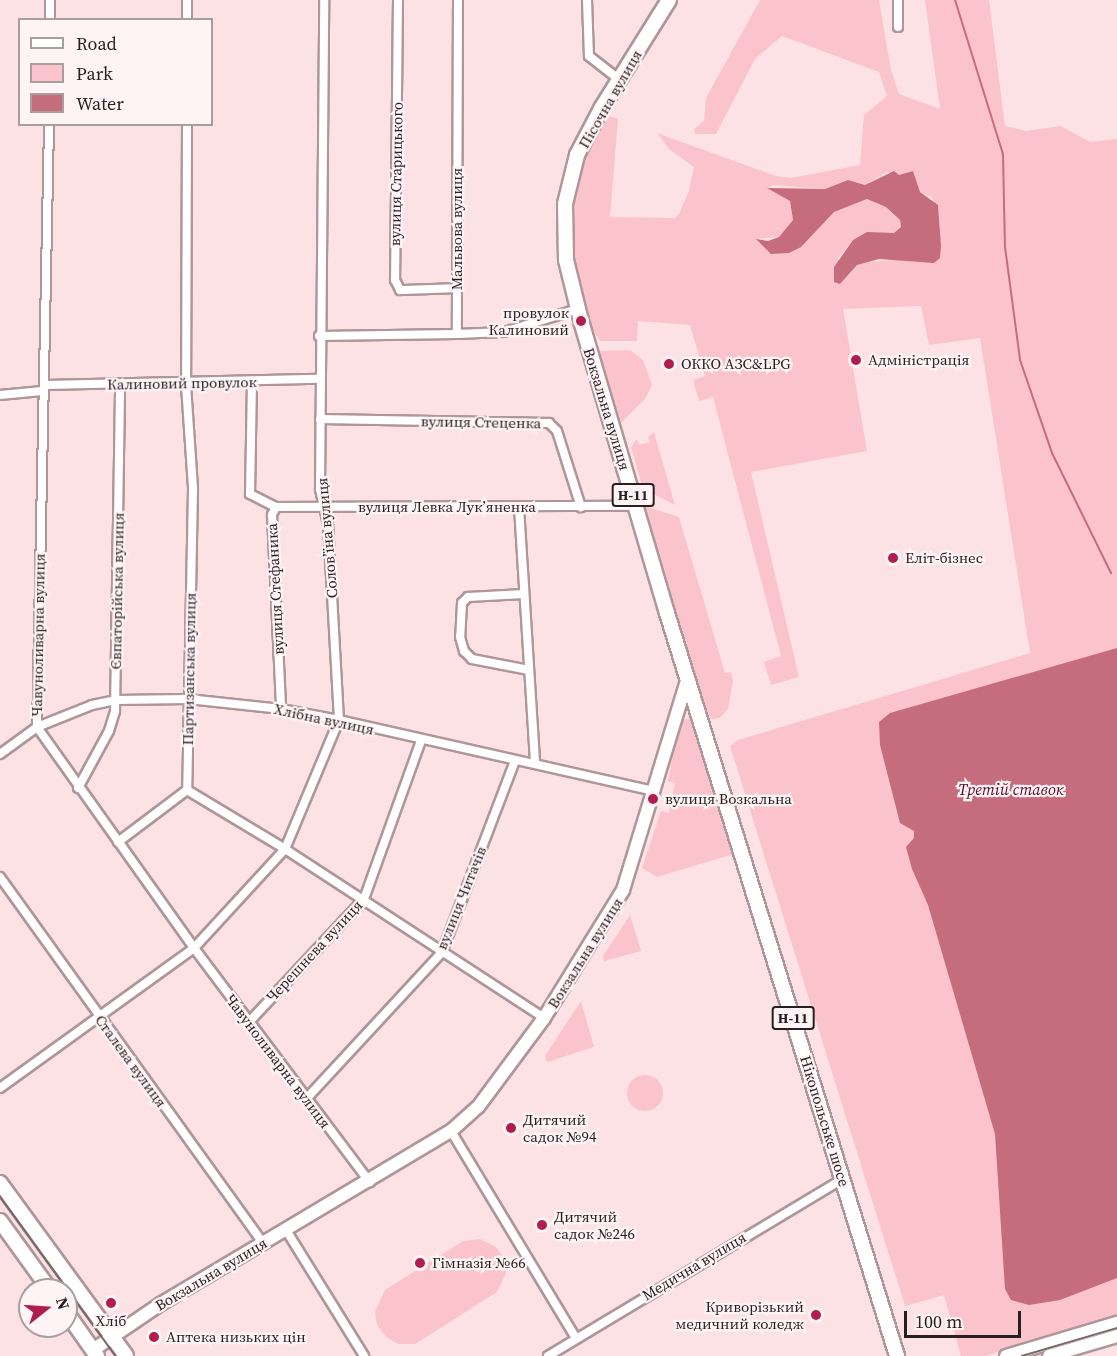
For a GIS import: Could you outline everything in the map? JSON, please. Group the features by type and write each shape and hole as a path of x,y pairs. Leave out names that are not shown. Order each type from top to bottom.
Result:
{"main road":[{"name":"Пісочна вулиця","path":"578,309 564,242 567,190 586,135 669,0"},
{"name":"Вокзальна вулиця","path":"578,309 687,681"},
{"name":"Нікопольське шосе","path":"687,681 897,1356"},
{"path":"0,1183 126,1356"},
{"path":"0,1221 41,1278"},
{"path":"78,1329 95,1353"}],"street":[{"path":"50,0 50,18"},
{"path":"187,0 187,18"},
{"name":"Соловʼїна вулиця","path":"0,1088 194,948 285,849 339,720 325,507 320,489 319,379 324,0"},
{"name":"вулиця Старицького","path":"398,0 396,287 456,288"},
{"name":"Мальвова вулиця","path":"457,334 458,0"},
{"path":"587,0 589,56 620,80"},
{"path":"898,0 898,27"},
{"name":"Чавуноливарна вулиця","path":"49,126 37,727 78,788 194,948 370,1182"},
{"name":"Партизанська вулиця","path":"187,126 186,385 193,489 187,790"},
{"path":"320,336 457,334 520,328 578,309"},
{"name":"Калиновий провулок","path":"0,395 44,388 319,379"},
{"name":"вулиця Стефаника","path":"252,381 250,494 276,507 272,515 281,709"},
{"name":"Євпаторійська вулиця","path":"78,788 109,731 116,700 120,385"},
{"name":"вулиця Стеценка","path":"321,419 549,423 557,431 581,507"},
{"name":"вулиця Левка Лукʼяненка","path":"276,507 636,506"},
{"path":"519,507 535,764"},
{"path":"524,594 468,597 462,603 460,637 464,651 472,659 529,670"},
{"name":"Вокзальна вулиця","path":"95,1353 111,1336 452,1131 487,1096 544,1018 623,890 655,791 676,710 687,681"},
{"name":"Хлібна вулиця","path":"0,754 37,727 92,705 116,700 188,699 281,709 339,720 421,741 655,791"},
{"name":"Черешнева вулиця","path":"249,1022 364,899 421,741"},
{"name":"вулиця Читачів","path":"306,1098 442,952 514,761"},
{"path":"118,842 187,790 364,899 544,1018"},
{"name":"Сталева вулиця","path":"0,877 263,1243"},
{"path":"452,1131 576,1338"},
{"name":"Медична вулиця","path":"548,1356 843,1179"},
{"path":"286,1230 364,1356"},
{"path":"1006,1356 1117,1323"},
{"path":"1050,1356 1117,1336"}],"green space":[{"path":"760,0 879,0 891,70 899,94 940,109 925,0 989,0 1005,126 1026,131 1061,126 1090,142 1117,139 1117,1316 985,1356 961,1356 944,1295 905,1306 730,746 738,740 1030,653 980,338 929,345 921,306 843,309 867,451 751,472 799,677 771,685 764,662 781,656 713,397 699,401 693,380 705,376 690,325 638,321 637,341 600,341 587,320 575,268 574,187 600,119 608,116 618,119 610,217 675,218 679,214 689,191 694,167 669,149 657,133 776,176 791,178 860,165 864,115 887,96 879,72 782,36 755,59 716,134 695,134 694,129 704,121 706,98","holes":["913,171 920,192 932,197 939,214 940,257 866,262 857,265 840,284 838,258 853,240 894,233 901,227 900,220 886,207 867,199 834,212 789,253 771,254 757,239 779,237 793,220 790,201 768,188 773,185 825,189 848,180 865,185 887,172 899,175"]},
{"path":"630,350 643,360 652,385 645,399 621,423 597,354 600,351"},
{"path":"654,432 675,505 643,489 631,447 637,439 639,445 650,442 648,437"},
{"path":"645,506 679,517 725,673 731,672 733,681 728,709 720,718 712,719 706,715"},
{"path":"692,717 734,854 657,877 642,868 661,811 669,813 675,783 668,781 679,721"},
{"path":"630,915 641,951 604,961 603,956"},
{"path":"581,1001 594,1047 547,1062 545,1056"},
{"path":"645,1075 658,1080 663,1093 658,1106 645,1111 632,1106 627,1093 632,1080"},
{"path":"480,1239 496,1247 504,1258 506,1273 497,1292 415,1344 398,1344 386,1337 377,1325 375,1312 385,1290 463,1241"}],"water":[{"path":"894,171 899,175 913,171 920,192 938,205 941,246 940,258 934,263 879,259 857,265 840,284 834,282 834,267 853,240 867,232 894,233 901,227 900,220 886,207 867,199 834,212 801,247 789,253 771,254 756,239 768,241 779,237 793,220 790,201 767,188 825,189 848,180 865,185"},
{"name":"Третій ставок","path":"1117,648 1117,1278 1060,1300 1029,1305 1011,1300 1005,1289 995,1134 928,905 912,869 906,847 914,838 914,831 900,823 880,745 879,722 890,713"}],"waterway":[{"path":"955,0 1003,154 1005,247 1020,360 1052,453 1111,573"}],"tram line":[{"path":"0,1196 116,1356"},
{"path":"1022,1356 1117,1328"}],"place":[{"name":"провулок Калиновий","path":"581,321"},
{"name":"Адміністрація","path":"856,360"},
{"name":"ОККО АЗС&LPG","path":"669,364"},
{"name":"Еліт-бізнес","path":"893,558"},
{"name":"вулиця Возкальна","path":"653,799"},
{"name":"Дитячий садок №94","path":"511,1128"},
{"name":"Дитячий садок №246","path":"542,1225"},
{"name":"Гімназія №66","path":"420,1263"},
{"name":"Хліб","path":"111,1303"},
{"name":"Криворізький медичний коледж","path":"816,1315"},
{"name":"Аптека низьких цін","path":"154,1337"}]}
